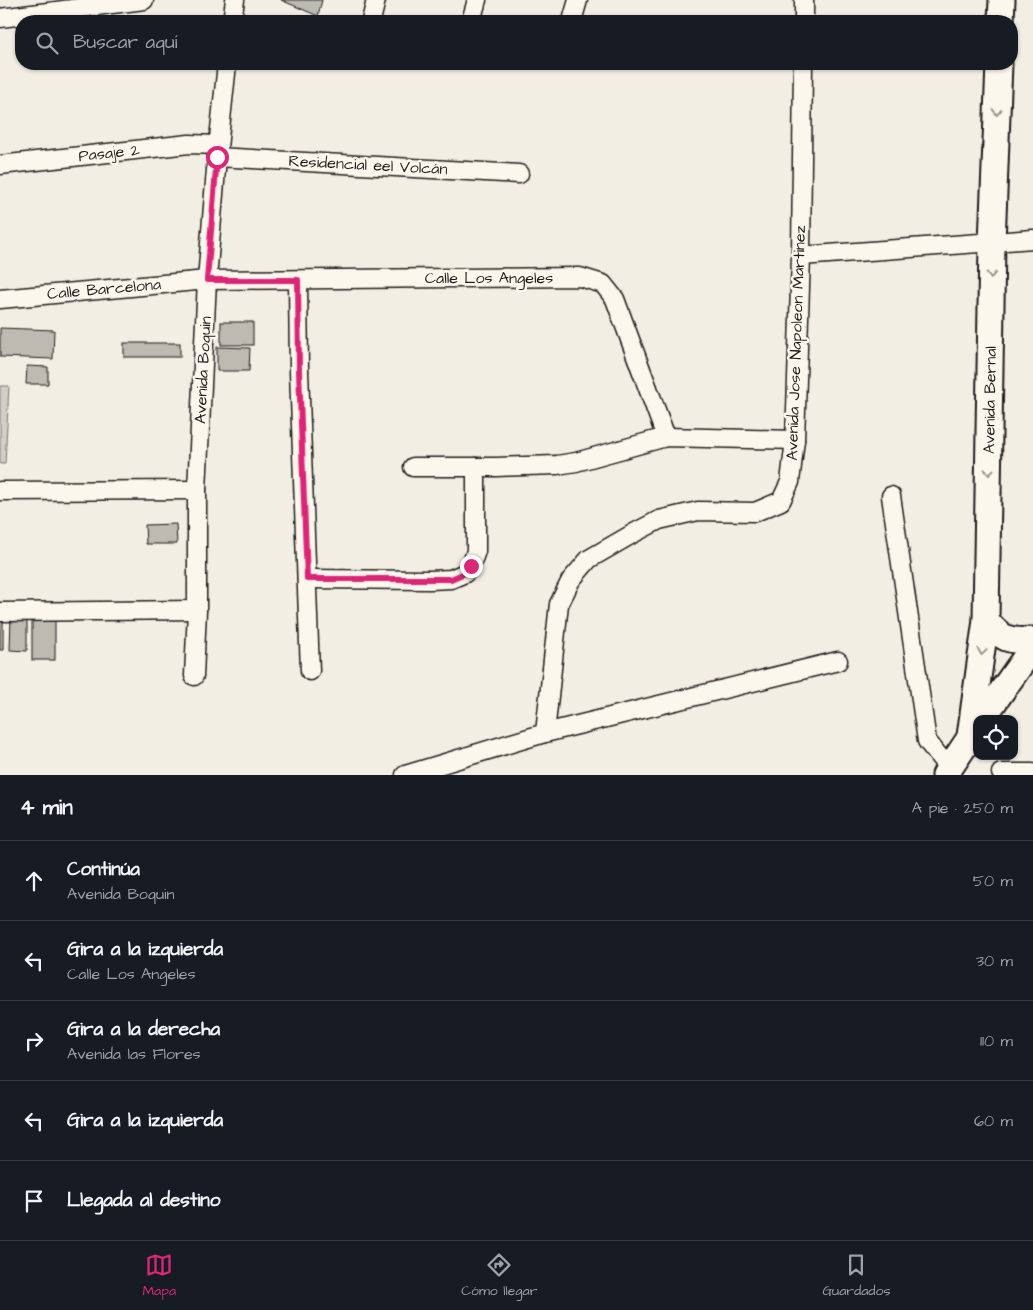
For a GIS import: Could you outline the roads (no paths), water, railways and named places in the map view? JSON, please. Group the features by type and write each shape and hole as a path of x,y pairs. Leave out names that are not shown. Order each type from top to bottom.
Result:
{"main road":[{"path":"1001,15 1002,0"},
{"name":"Avenida Bernal","path":"977,715 986,620 992,242 999,70"},
{"path":"986,620 996,633 1005,638 1019,641 1033,640"},
{"name":"Avenida Bernal","path":"985,715 1033,647"},
{"name":"Avenida Bernal","path":"947,772 973,732"}],"street":[{"path":"0,18 70,4 144,0"},
{"path":"233,15 235,0"},
{"path":"372,15 376,0"},
{"path":"473,15 477,0"},
{"path":"574,15 578,0"},
{"path":"804,0 804,15"},
{"name":"Avenida Boquin","path":"194,676 197,490 207,280 226,70"},
{"name":"Avenida Jose Napoleon Martinez","path":"545,734 560,604 571,580 589,559 659,520 698,511 755,512 781,501 790,482 795,440 801,256 803,70"},
{"name":"Pasaje 2","path":"0,165 189,144 218,151"},
{"name":"Residencial eel Volcán","path":"218,151 519,174"},
{"path":"801,256 1033,239"},
{"name":"Calle Los Angeles","path":"207,280 580,277 604,284 615,299 666,437"},
{"name":"Calle Barcelona","path":"0,299 207,280"},
{"path":"298,280 299,371 310,671"},
{"path":"413,467 557,465 576,462 666,437 795,440"},
{"path":"307,579 430,580 451,579 465,573 471,566 476,551 476,467"},
{"path":"0,491 197,490"},
{"path":"891,496 927,741 947,772"},
{"path":"0,612 196,610"},
{"path":"405,775 545,734 838,661"},
{"path":"1001,773 1033,773"}]}
